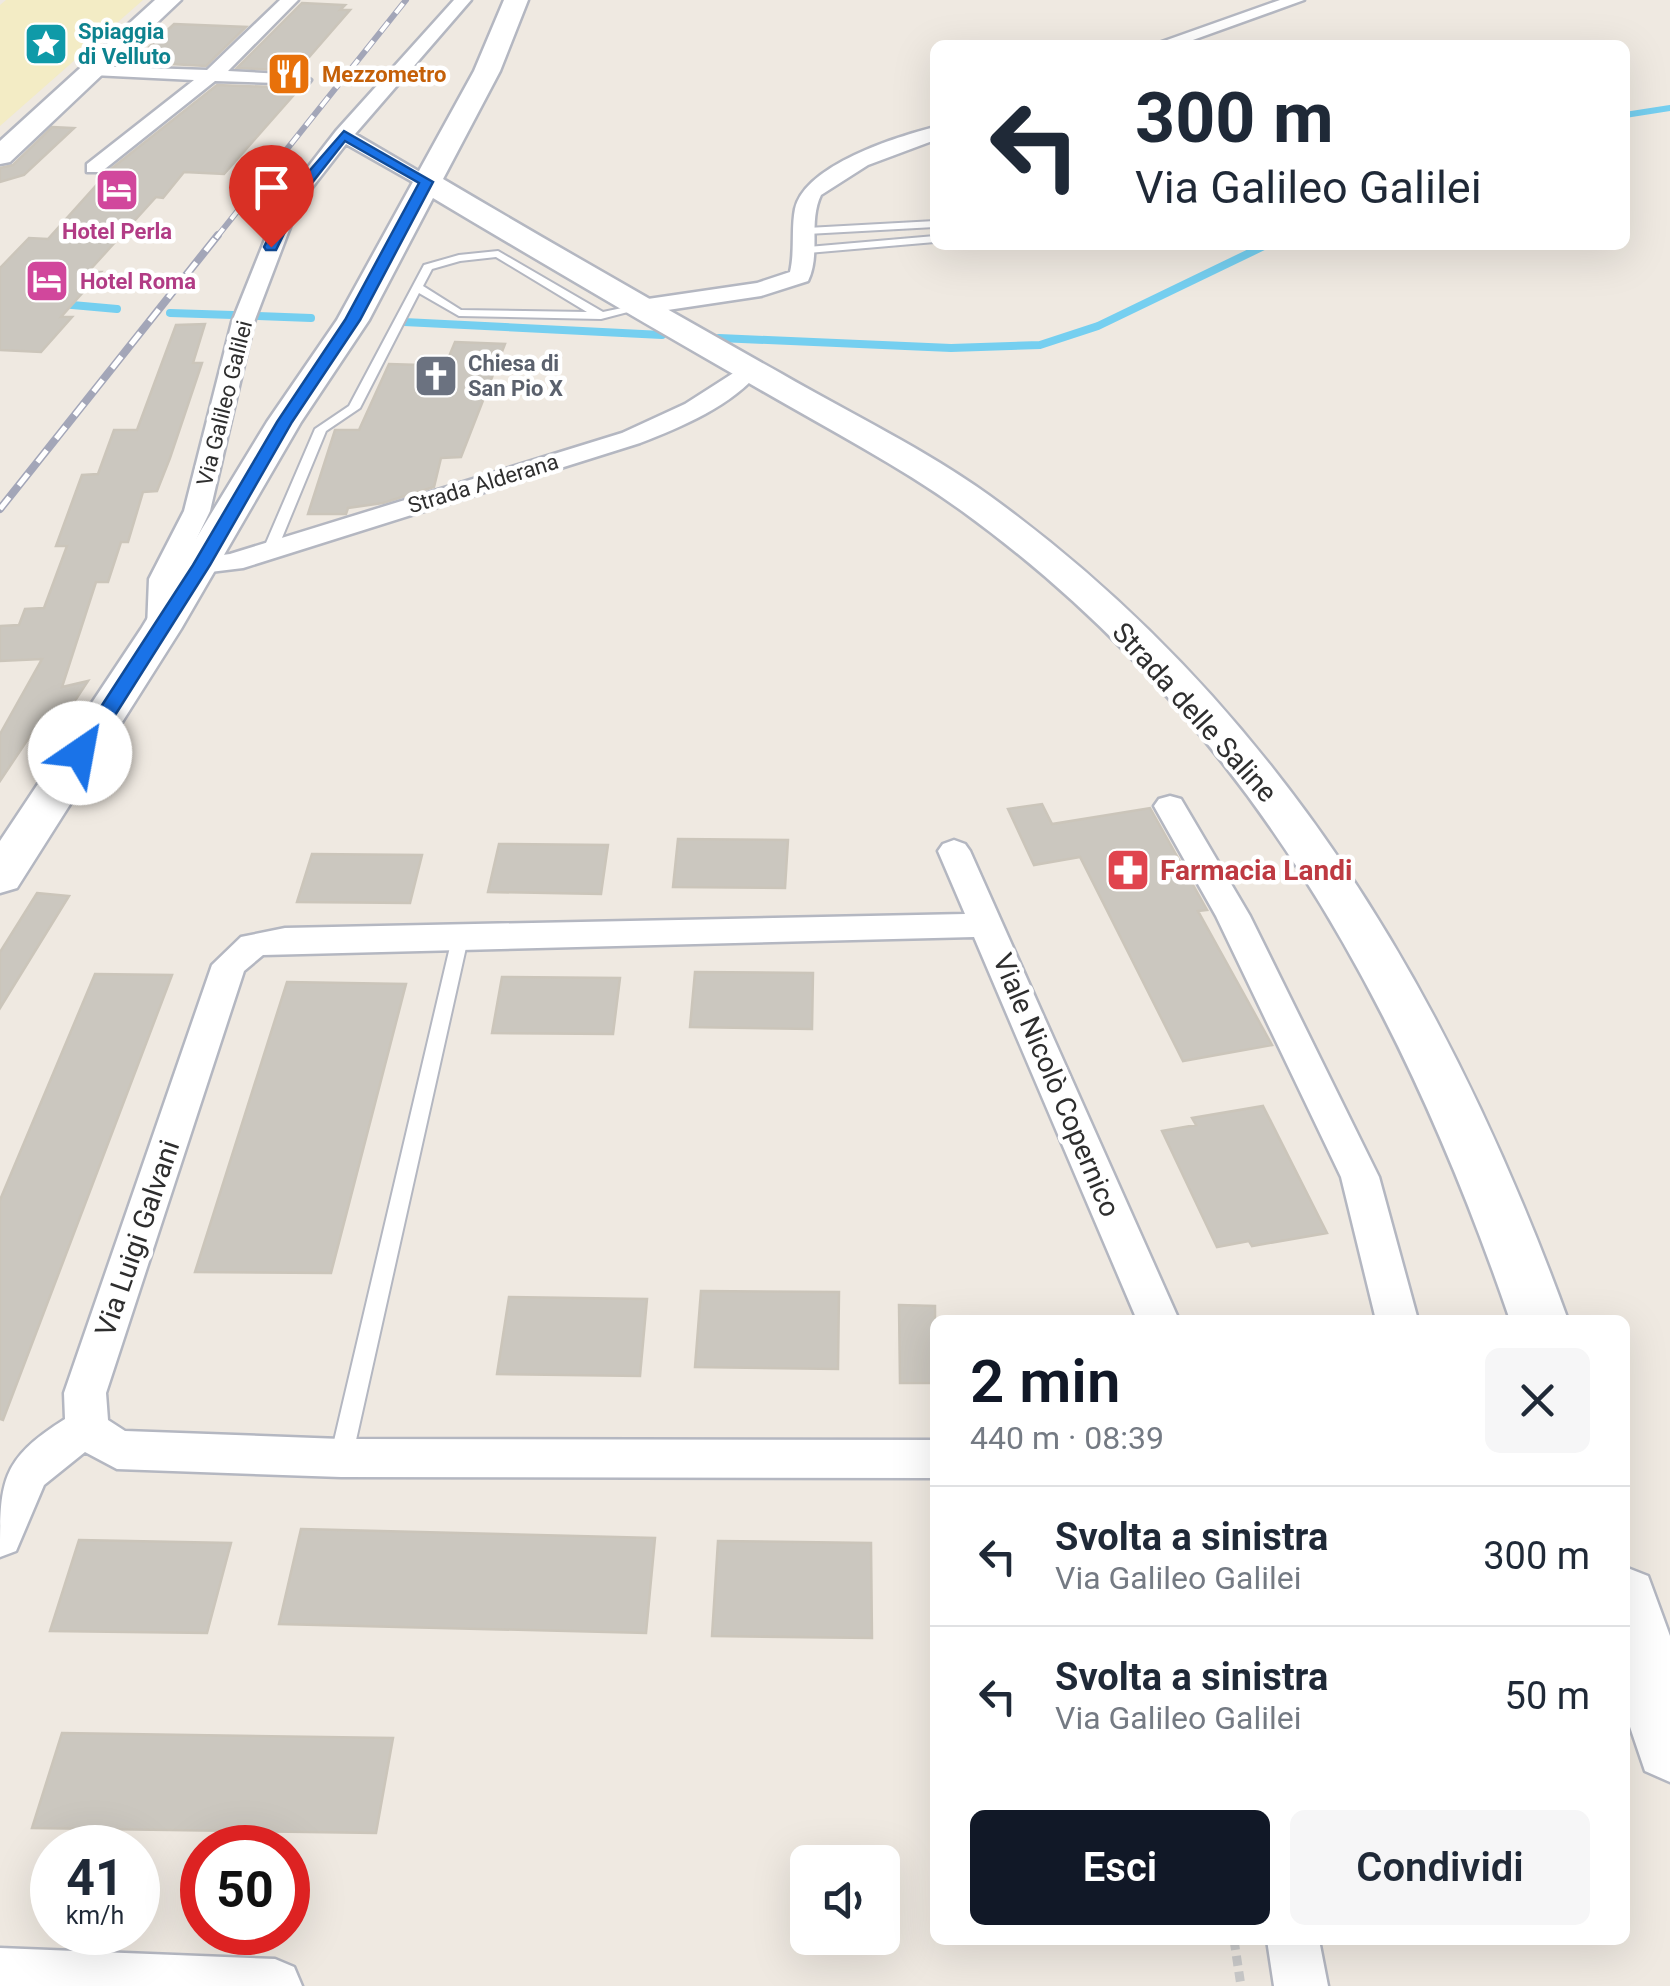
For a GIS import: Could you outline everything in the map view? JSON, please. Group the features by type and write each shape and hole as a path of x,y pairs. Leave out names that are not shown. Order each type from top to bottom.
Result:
{"street":[{"path":"0,156 170,0"},
{"path":"94,168 222,68 290,0"},
{"name":"Via Galileo Galilei","path":"161,629 163,579 197,511 224,388 260,272 298,192 463,0"},
{"name":"Via Galileo Galilei","path":"0,877 202,565 284,422 352,320 487,71 516,0"},
{"path":"1177,40 1296,0"},
{"path":"93,70 302,80"},
{"name":"Strada delle Saline","path":"487,71 491,90 456,156 460,174 475,194 513,222 526,240"},
{"path":"344,135 426,182"},
{"path":"621,312 788,282 800,276 807,240 806,206 819,184 851,166 930,135"},
{"name":"Strada delle Saline","path":"426,182 526,240 621,312 750,370 883,445 976,504 1063,572 1171,677 1275,800 1372,945 1456,1107 1537,1315"},
{"name":"Strada delle Saline","path":"352,320 381,297 410,243 419,234 462,225 483,226 526,240"},
{"name":"Strada Alderana","path":"202,565 233,562 678,421 714,400 750,370"},
{"path":"1170,806 1233,916 1360,1176 1396,1315"},
{"name":"Viale Nicolò Copernico","path":"954,851 1156,1315"},
{"name":"Via Luigi Galvani","path":"87,1429 85,1392 229,965 253,945 286,940 460,934 988,926"},
{"path":"0,1537 25,1470 48,1450 87,1429 117,1450 341,1458 930,1459"},
{"path":"1630,1614 1670,1746"},
{"path":"1294,1945 1301,1986"},
{"path":"0,1976 275,1986"}],"lane":[{"path":"807,240 930,225"},
{"path":"807,240 930,239"},
{"path":"270,550 321,429 354,408 428,267 460,258 498,254 621,312"},
{"path":"416,287 459,314 621,312"},
{"path":"341,1458 460,934"}],"path":[{"path":"1235,1945 1241,1986"}],"sand":[{"name":"Spiaggia di Velluto","path":"6,0 143,0 0,126 0,5"}],"building":[{"path":"302,3 345,5 340,10 350,10 297,71 237,68"},
{"path":"174,24 246,27 206,66 133,62"},
{"path":"217,85 300,88 224,174 184,172 163,198 156,197 88,272 101,272 61,317 72,317 41,352 0,350 0,268 29,238 48,239 111,169"},
{"path":"52,127 74,128 24,175 0,182 0,168 13,165"},
{"path":"205,324 193,363 202,363 157,491 143,492 128,542 121,542 108,582 96,582 62,687 88,681 63,719 42,718 0,781 0,734 42,659 0,661 0,626 19,625 25,609 44,608 67,546 56,546 82,475 98,474 114,430 137,430 176,325"},
{"path":"455,342 505,344 461,457 441,458 434,487 383,503 348,508 346,514 308,514 335,430 359,430 389,364 422,365 448,359"},
{"path":"1042,804 1052,824 1150,808 1207,910 1198,911 1272,1045 1183,1061 1080,857 1034,865 1008,809"},
{"path":"678,839 788,840 785,888 673,887"},
{"path":"499,844 608,845 601,894 488,892"},
{"path":"312,854 422,855 410,903 297,902"},
{"path":"37,893 69,896 0,1008 0,952"},
{"path":"695,972 813,973 812,1029 690,1027"},
{"path":"95,974 172,975 3,1420 0,1200"},
{"path":"502,977 620,978 613,1034 492,1033"},
{"path":"287,982 406,984 331,1273 195,1272"},
{"path":"1263,1106 1327,1233 1252,1246 1249,1241 1217,1247 1162,1131 1196,1125 1192,1118"},
{"path":"701,1291 839,1292 838,1369 695,1367"},
{"path":"509,1297 647,1299 640,1376 497,1374"},
{"path":"899,1305 935,1306 935,1315 930,1315 930,1383 900,1383"},
{"path":"301,1529 655,1538 646,1633 279,1624"},
{"path":"79,1540 231,1543 207,1633 50,1631"},
{"path":"718,1541 871,1543 872,1638 712,1636"},
{"path":"62,1733 393,1738 376,1833 310,1832 310,1825 180,1825 180,1830 160,1830 160,1825 33,1825"}],"waterway":[{"path":"1630,114 1670,108"},
{"path":"719,338 951,348 1040,345 1098,326 1256,250"},
{"path":"61,304 117,309"},
{"path":"170,313 233,315"},
{"path":"258,316 311,318"},
{"path":"404,322 662,335"}],"railway":[{"path":"216,238 406,0"},
{"path":"0,509 218,235"}],"place":[{"name":"Spiaggia di Velluto","path":"46,44"},
{"name":"Mezzometro","path":"289,74"},
{"name":"Hotel Perla","path":"117,190"},
{"name":"Hotel Roma","path":"47,281"},
{"name":"Chiesa di San Pio X","path":"436,376"},
{"name":"Farmacia Landi","path":"1128,870"}],"route":[{"path":"80,753 202,565 284,422 352,320 426,182 344,135 298,192 271,247"}]}
